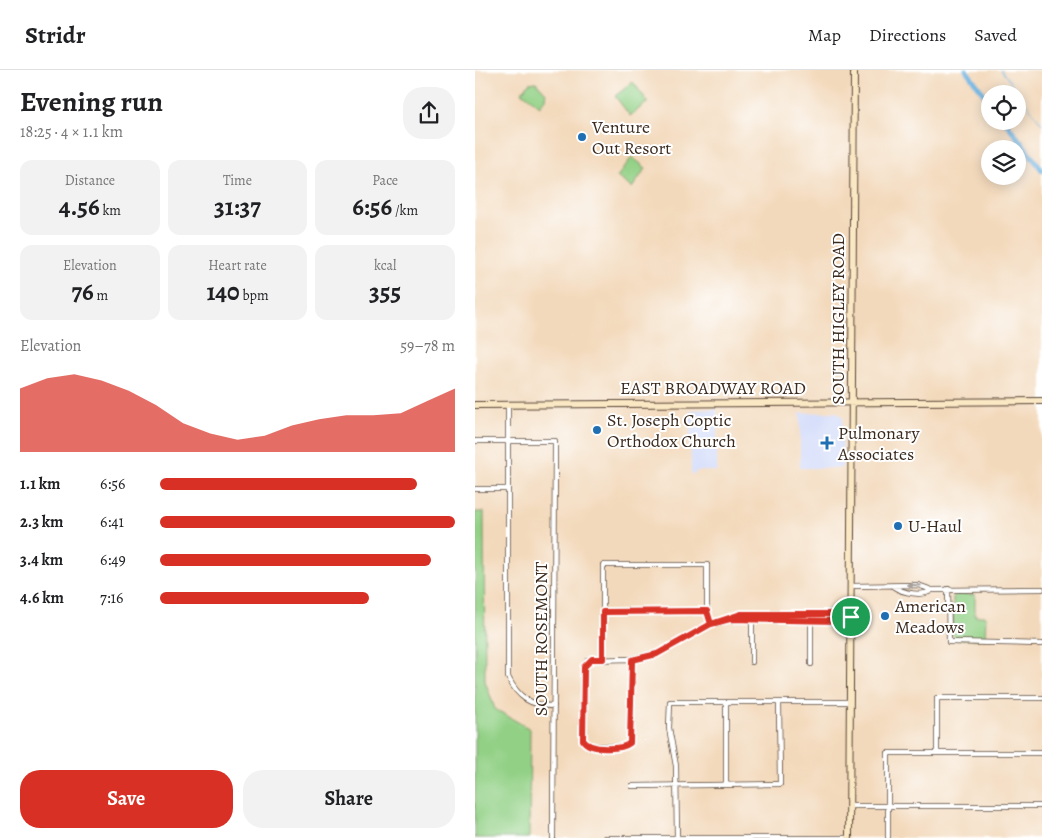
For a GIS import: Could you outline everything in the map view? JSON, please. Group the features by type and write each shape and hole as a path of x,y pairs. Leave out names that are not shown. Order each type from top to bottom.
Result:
{"main road":[{"name":"SOUTH HIGLEY ROAD","path":"849,838 854,70"},
{"name":"EAST BROADWAY ROAD","path":"475,405 1042,401"}],"street":[{"path":"509,405 508,677 519,695 528,702 541,706 554,706"},
{"path":"475,441 508,441"},
{"name":"SOUTH ROSEMONT","path":"508,441 555,441 553,838"},
{"path":"475,489 508,489"},
{"path":"603,659 603,565 707,564 707,611 711,624"},
{"path":"851,586 894,587 918,585 932,590 1042,589"},
{"path":"894,587 899,590 918,593 928,593 932,590"},
{"path":"948,589 949,642 1042,644"},
{"path":"603,612 707,611"},
{"path":"730,619 735,614 840,614 851,617"},
{"path":"752,614 752,662"},
{"path":"811,614 811,664"},
{"path":"632,660 631,740 623,747 589,746 583,740 584,667 592,659 632,660 657,654 711,624 730,619 841,621 851,617"},
{"path":"937,753 937,698 1042,698"},
{"path":"677,838 677,766 669,728 670,702 850,702"},
{"path":"726,702 726,785"},
{"path":"632,786 780,784 779,702"},
{"path":"888,838 889,753 1042,753"},
{"path":"849,806 1042,806"},
{"path":"605,838 849,838"}],"shaded area":[{"path":"717,409 717,471 696,471 695,474 691,474 690,410"},
{"path":"836,412 843,417 842,468 800,468 800,413"}],"green space":[{"path":"536,82 546,93 545,99 540,106 522,92 529,83"},
{"path":"633,82 648,102 630,116 615,96"},
{"path":"632,157 646,168 632,188 617,177"},
{"path":"475,512 484,512 485,681 495,709 530,729 529,838 475,838"},
{"path":"956,594 975,595 975,616 986,616 985,639 956,639 953,635 953,597"}],"waterway":[{"path":"966,70 981,90"},
{"path":"1001,70 1042,124"},
{"path":"1012,130 1042,170"}],"place":[{"name":"Venture Out Resort","path":"582,137"},
{"name":"St. Joseph Coptic Orthodox Church","path":"597,430"},
{"name":"Pulmonary Associates","path":"827,443"},
{"name":"U-Haul","path":"898,526"},
{"name":"American Meadows","path":"885,616"}],"route":[{"path":"851,617 840,614 735,614 730,619 723,620 711,624 707,611 603,612 603,659 588,660 584,667 583,740 585,744 596,747 623,747 630,743 632,660 657,654 711,624 723,620 841,621 851,617"}]}
